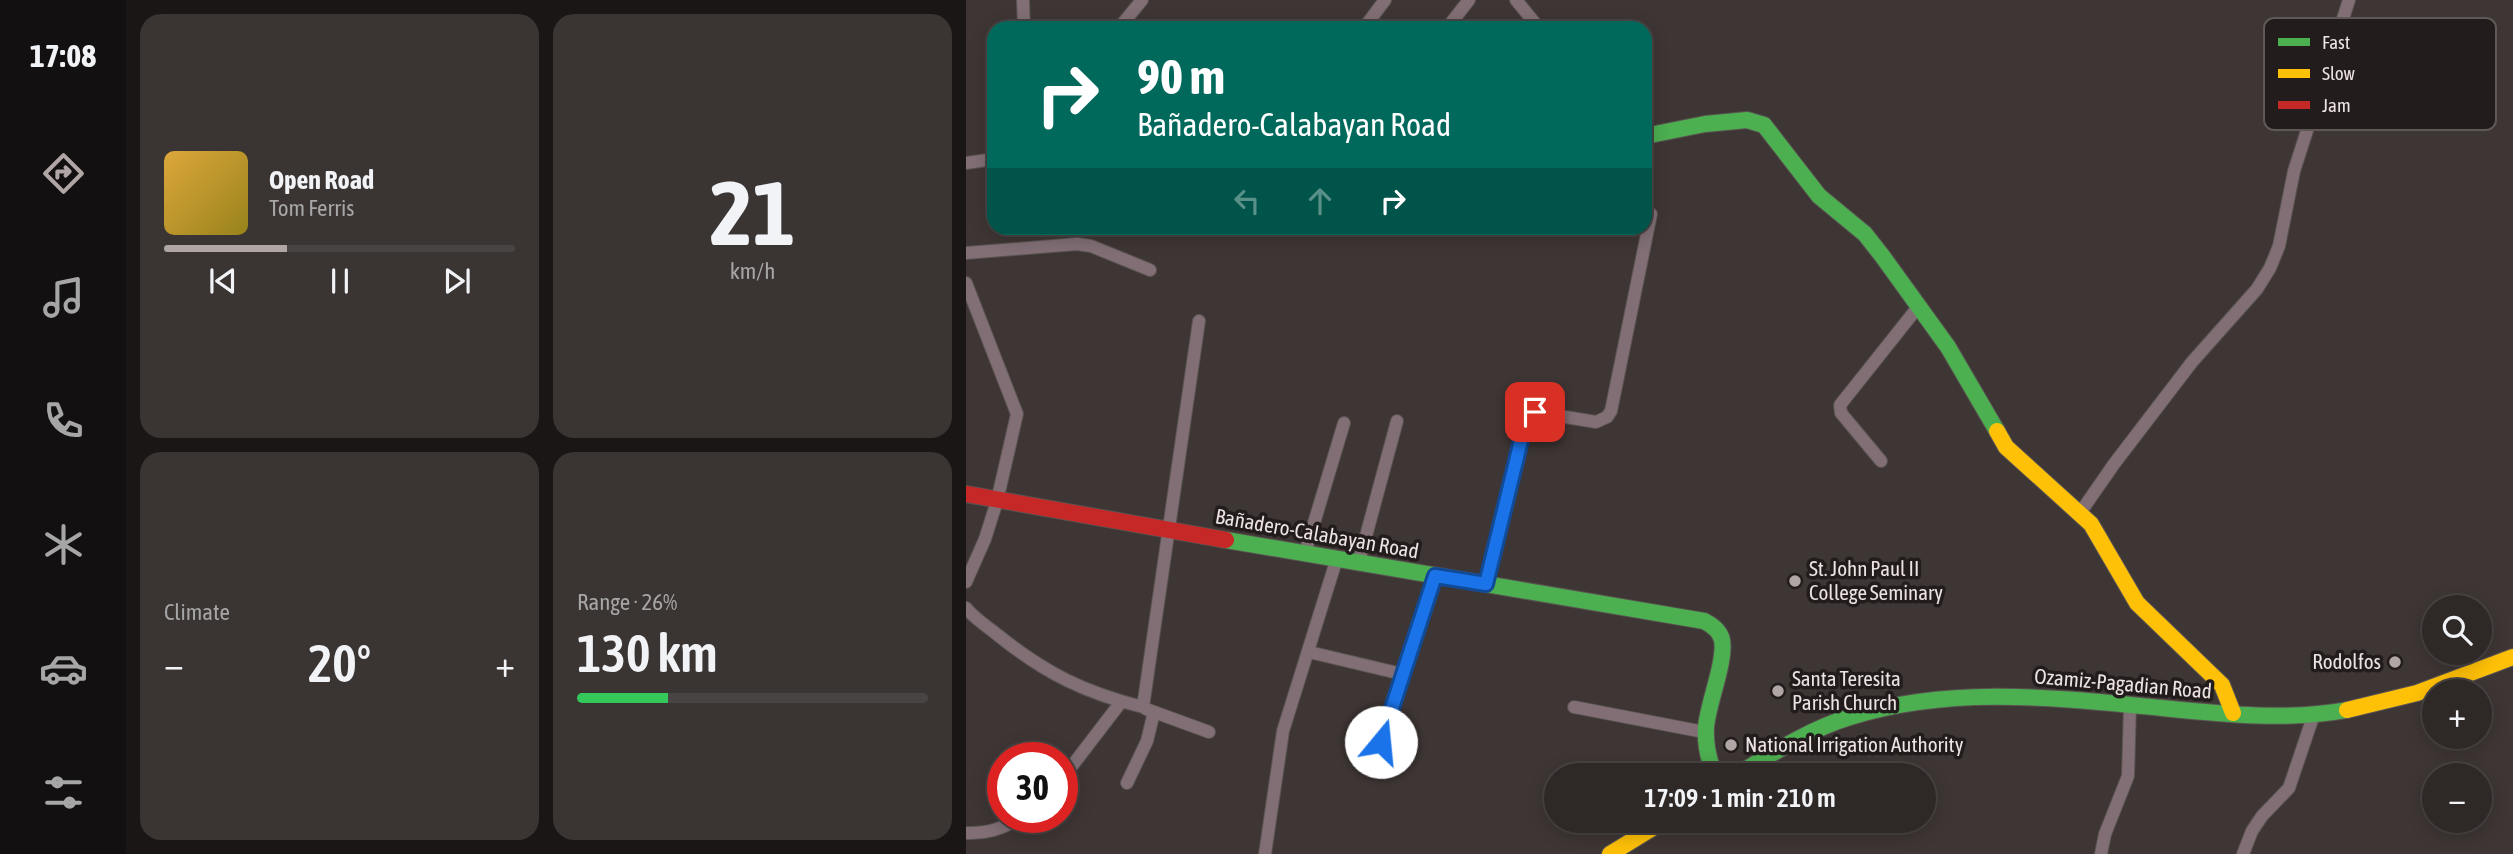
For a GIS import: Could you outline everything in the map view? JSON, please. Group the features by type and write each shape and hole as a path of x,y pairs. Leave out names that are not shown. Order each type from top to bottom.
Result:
{"street":[{"path":"1023,0 1024,21"},
{"path":"1125,21 1142,0"},
{"path":"1369,21 1385,0"},
{"path":"1452,21 1469,0"},
{"path":"1516,0 1533,21"},
{"path":"2344,18 2350,0"},
{"path":"1652,135 1704,124 1747,120 1764,125 1819,196 1865,234 1964,373 2006,447 2080,513 2101,536 2123,582 2137,603 2222,685 2233,713"},
{"path":"2080,513 2192,362 2257,289 2270,268 2279,246 2294,172 2308,130"},
{"path":"966,163 987,160"},
{"path":"1486,584 1528,417 1535,412 1596,422 1611,411 1647,235"},
{"path":"966,253 1077,244 1091,246 1150,270"},
{"path":"966,283 1017,414 997,501 985,539 966,582"},
{"path":"1881,461 1841,413 1840,405 1918,307"},
{"path":"1127,783 1146,741 1170,530 1199,321"},
{"path":"1359,562 1397,421"},
{"path":"1305,553 1344,423"},
{"name":"Bañadero-Calabayan Road","path":"966,494 1688,618 1714,626 1722,640 1722,649 1704,732 1709,763"},
{"path":"1265,854 1283,731 1310,652 1337,558"},
{"path":"1381,742 1435,576"},
{"path":"966,608 1046,671 1121,702 1149,709 1209,732"},
{"path":"1310,652 1402,674"},
{"name":"Ozamiz-Pagadian Road","path":"1758,763 1803,737 1850,718 1911,703 1986,696 2233,713 2314,714 2370,707 2403,699 2513,657"},
{"path":"1078,758 1121,702"},
{"path":"2101,854 2111,818 2128,776 2130,705"},
{"path":"1574,707 1704,732"},
{"path":"2243,854 2252,831 2262,816 2289,788 2314,714"},
{"path":"966,833 987,832"},
{"path":"1610,854 1644,833"}],"traffic: fast":[{"path":"1652,135 1705,124 1747,120 1764,125 1819,196 1865,234 1883,257 1948,347 1997,431"},
{"path":"1226,540 1704,621 1719,634 1723,649 1706,727 1710,763"},
{"path":"1757,763 1792,742 1850,717 1888,707 1966,697 2044,698 2254,715 2301,715 2347,710"}],"traffic: slow":[{"path":"1997,431 2006,447 2091,524 2137,603 2222,685 2233,713"},
{"path":"2347,710 2417,693 2513,657"},
{"path":"1610,854 1644,833"}],"traffic: jam":[{"path":"966,494 1226,540"}],"place":[{"name":"St. John Paul II College Seminary","path":"1795,581"},
{"name":"Rodolfos","path":"2395,662"},
{"name":"Santa Teresita Parish Church","path":"1778,691"},
{"name":"National Irrigation Authority","path":"1731,745"}],"route":[{"path":"1381,742 1435,576 1486,584 1526,420 1535,412"}]}
